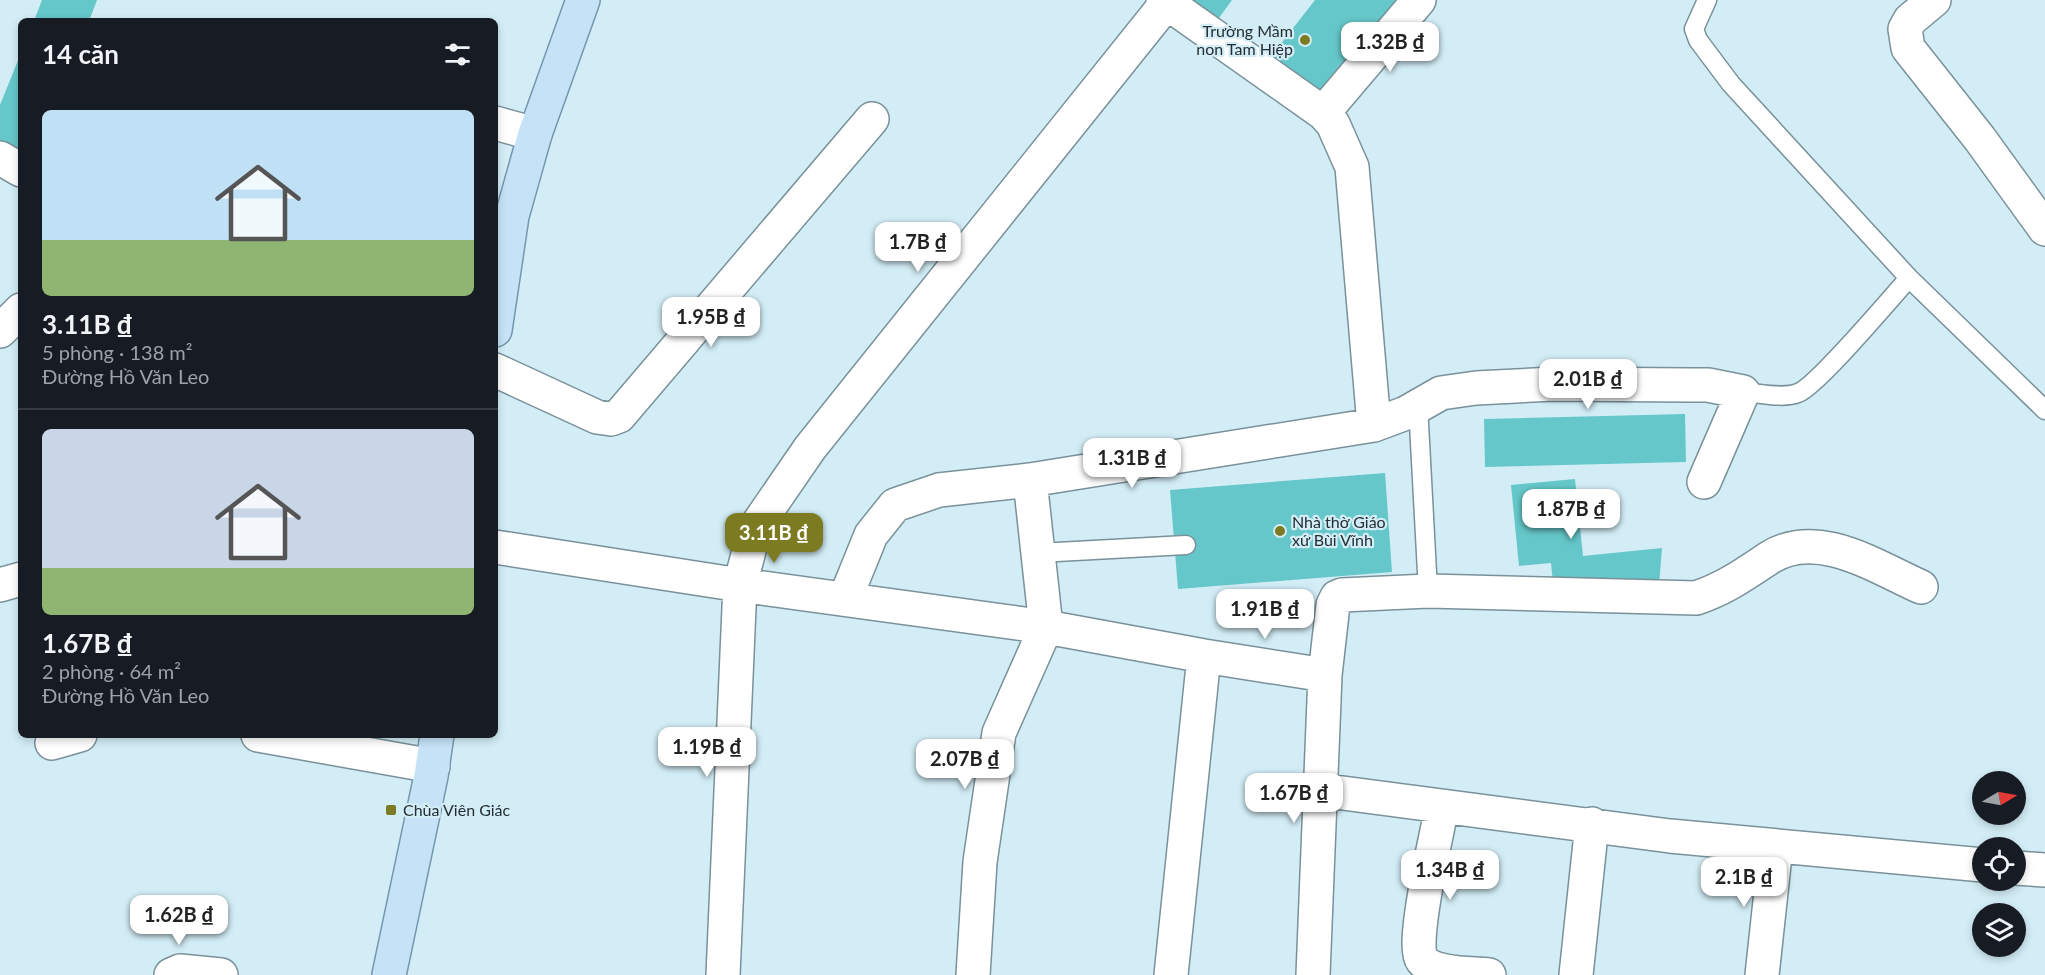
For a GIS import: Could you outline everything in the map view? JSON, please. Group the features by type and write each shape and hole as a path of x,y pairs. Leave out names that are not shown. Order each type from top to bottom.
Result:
{"main road":[{"path":"498,310 512,216 535,134 583,0"},
{"path":"389,975 435,751"}],"street":[{"path":"1323,112 1419,0"},
{"path":"1934,0 1910,20 1905,29 1908,48 1980,139 2045,229"},
{"path":"723,975 740,585 755,528 810,448 1167,1 1323,112 1333,124 1352,167 1374,425"},
{"path":"498,371 597,417 611,420 619,416 872,119"},
{"path":"498,124 535,134"},
{"path":"0,158 18,168"},
{"path":"0,331 18,313"},
{"path":"845,599 871,535 895,505 939,490 1030,480 1374,425 1406,413 1441,393 1476,388 1552,384 1708,385 1743,392 1704,482"},
{"path":"973,975 980,862 999,733 1046,627 1030,480"},
{"path":"498,547 740,585 1046,627 1325,675"},
{"path":"1313,975 1325,675 1333,605 1337,597 1428,591 1696,598 1713,593 1789,549 1810,547 1834,549 1921,587"},
{"path":"0,585 18,580"},
{"path":"1171,975 1204,656"},
{"path":"291,738 435,751"},
{"path":"1320,790 1670,836 1972,864"},
{"path":"1442,806 1418,933 1420,956 1423,962 1435,968 1489,975"},
{"path":"1576,975 1592,824"},
{"path":"1762,975 1776,846"},
{"path":"2026,869 2045,870"},
{"path":"171,975 180,971 221,975"}],"lane":[{"path":"1707,0 1695,29 1698,40 1731,84 1909,278 2045,410"},
{"path":"1743,392 1799,393 1818,377 1909,278"},
{"path":"1418,405 1428,591"},
{"path":"1038,553 1186,545"}],"building":[{"path":"42,0 97,0 90,18 35,18"},
{"path":"1186,0 1232,0 1216,22"},
{"name":"Trường Mầm non Tam Hiệp","path":"1315,0 1402,0 1321,96 1269,59"},
{"path":"18,60 18,153 0,144 0,105"},
{"path":"1685,414 1686,462 1485,467 1484,419"},
{"path":"1385,473 1392,572 1178,589 1170,490"},
{"path":"1575,479 1583,556 1662,548 1659,585 1553,582 1551,563 1519,566 1511,485"}],"place":[{"name":"Trường Mầm non Tam Hiệp","path":"1305,40"},
{"name":"Nhà thờ Giáo xứ Bùi Vĩnh","path":"1280,531"},
{"name":"Chùa Viên Giác","path":"391,810"}]}
